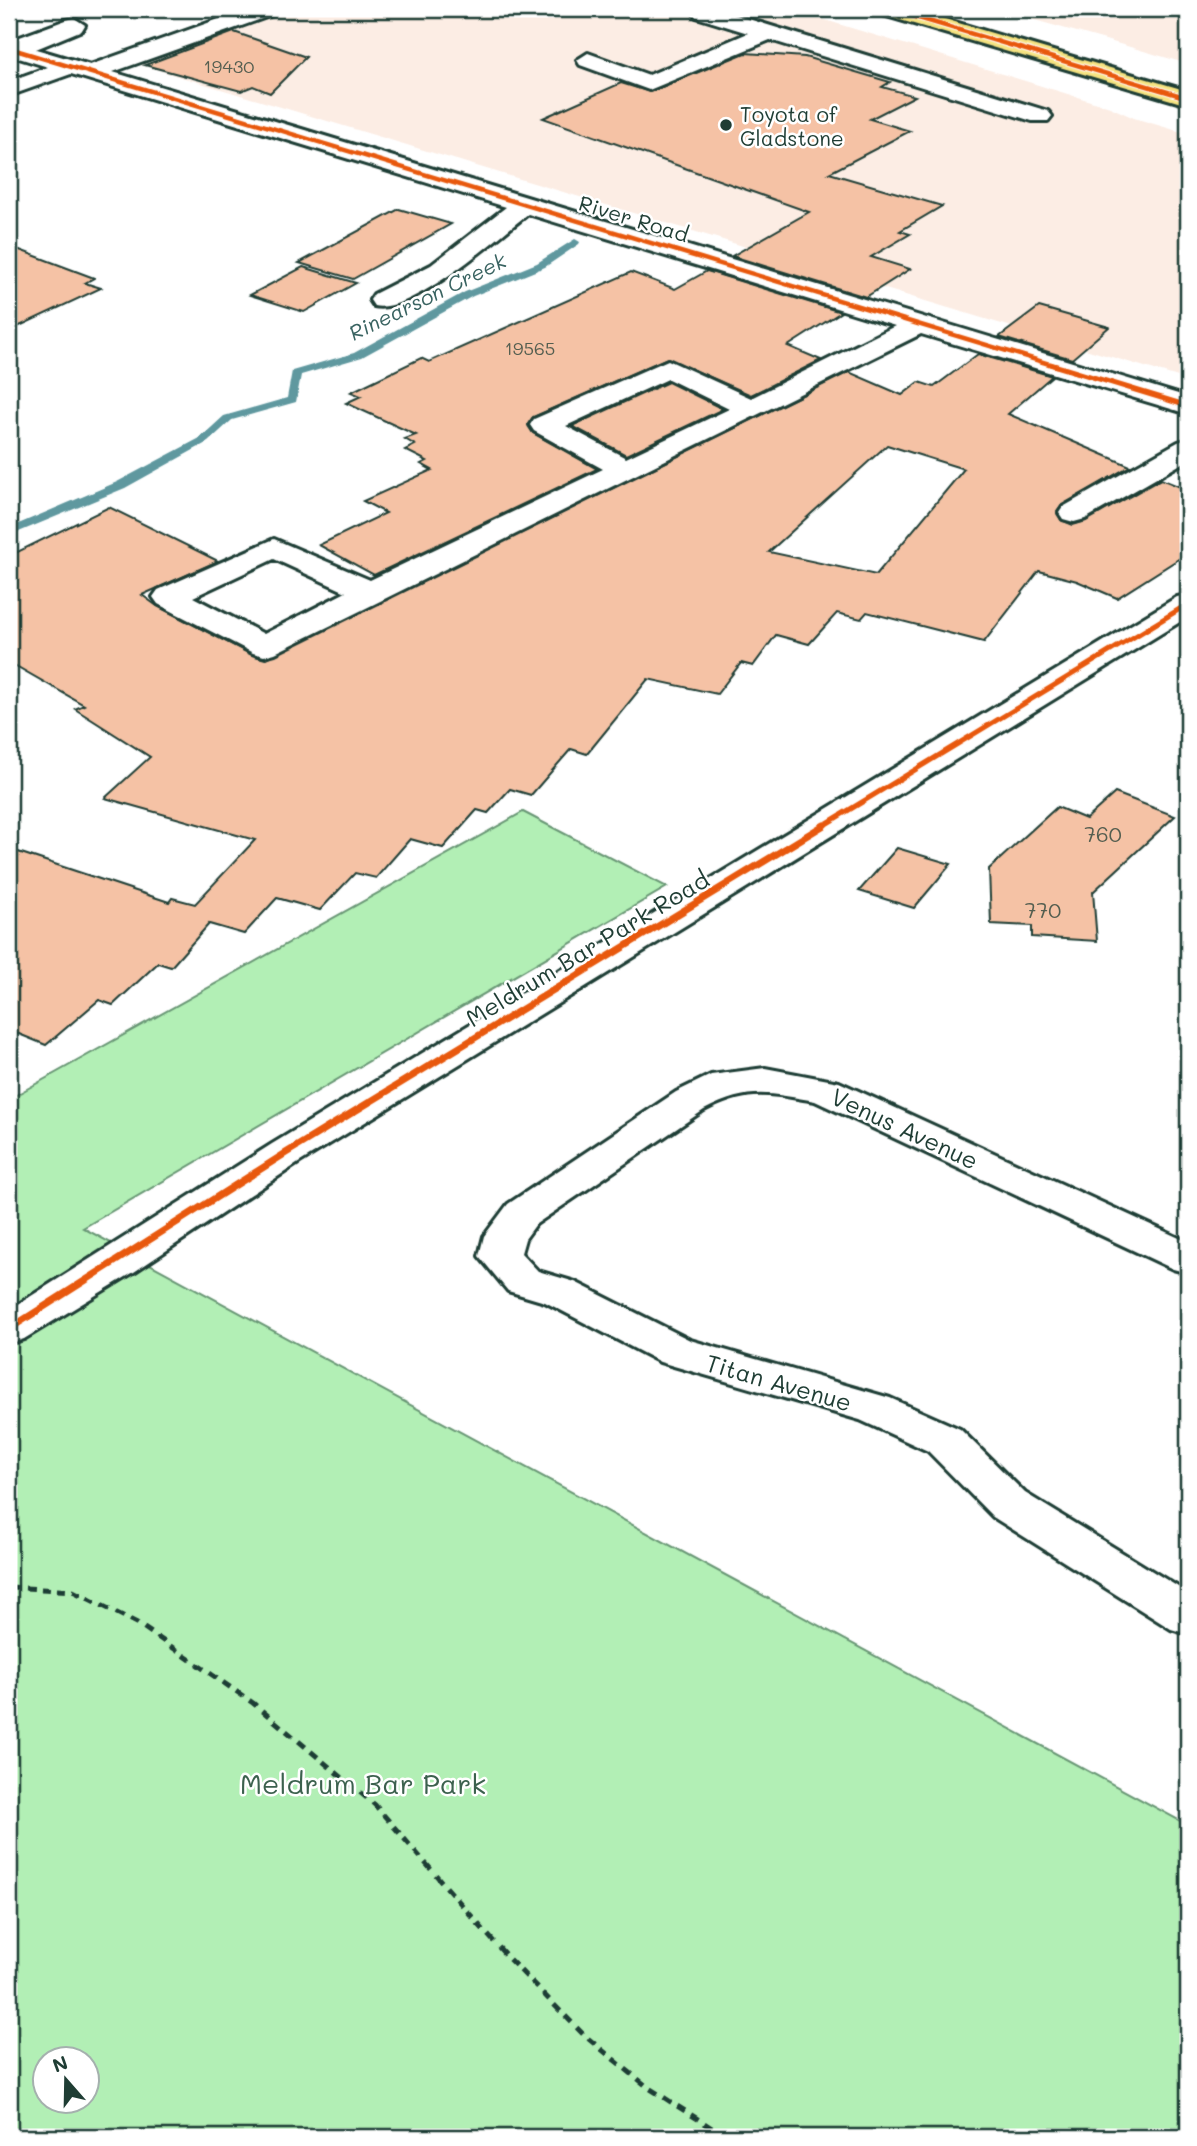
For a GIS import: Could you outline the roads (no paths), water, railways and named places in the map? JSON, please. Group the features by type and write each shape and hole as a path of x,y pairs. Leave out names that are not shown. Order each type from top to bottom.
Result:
{"main road":[{"path":"888,9 1188,98"}],"street":[{"path":"9,89 80,70 267,9"},
{"path":"704,12 1040,116"},
{"path":"11,49 74,25"},
{"path":"589,61 649,83 769,32"},
{"name":"River Road","path":"11,49 1188,406"},
{"path":"383,300 440,271 525,204"},
{"path":"368,592 274,548 169,597 264,646 368,592 919,324"},
{"path":"624,468 544,425 668,368 750,408"},
{"path":"1074,513 1188,448"},
{"name":"Meldrum Bar Park Road","path":"9,1329 310,1139 1188,604"},
{"name":"Venus Avenue","path":"620,1147 690,1101 725,1084 765,1080 825,1091 1188,1259"},
{"name":"Titan Avenue","path":"620,1147 522,1214 505,1236 500,1256 523,1281 560,1292 674,1352 875,1409 944,1440 1009,1504 1188,1616"}],"waterway":[{"name":"Rinearson Creek","path":"9,532 121,485 204,440 228,418 292,400 296,373 358,355 469,294 541,265 575,242"}],"place":[{"name":"Toyota of Gladstone","path":"726,125"}],"park label":[{"name":"Meldrum Bar Park","path":"363,1783"}]}
